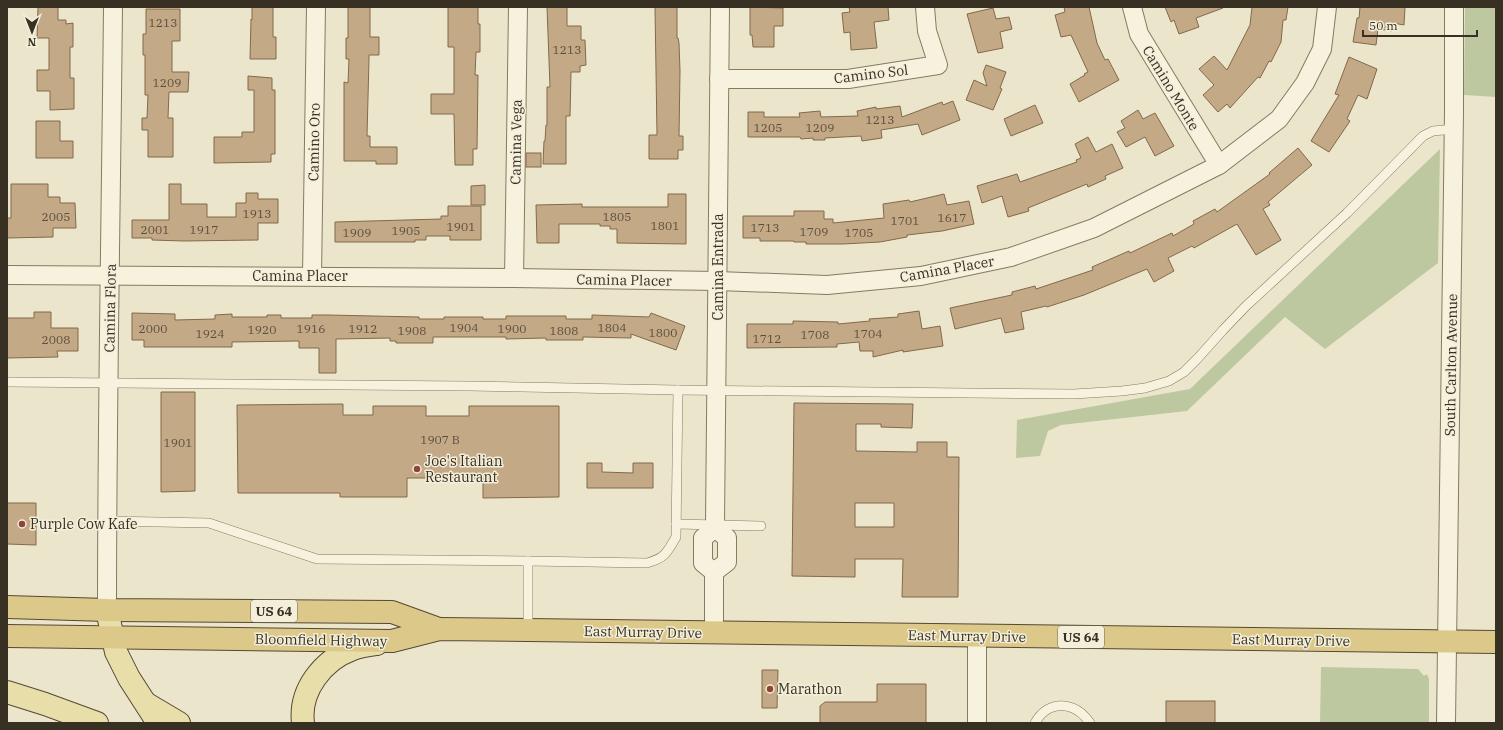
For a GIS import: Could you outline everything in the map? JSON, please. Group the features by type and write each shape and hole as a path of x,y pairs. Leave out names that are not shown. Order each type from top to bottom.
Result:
{"highway":[{"name":"Bloomfield Highway","path":"7,608 392,612 439,629"},
{"name":"East Murray Drive","path":"439,629 1496,642"},
{"name":"Bloomfield Highway","path":"7,636 392,641 439,629"}],"main road":[{"path":"107,610 116,652 143,702 158,723"},
{"path":"303,723 302,713 306,696 316,677 324,666 338,656 353,649 392,641"},
{"path":"7,692 97,723"},
{"path":"143,702 179,723"}],"street":[{"name":"Camina Flora","path":"107,610 113,7"},
{"name":"Camino Oro","path":"312,276 316,7"},
{"name":"Camina Vega","path":"514,278 518,7"},
{"name":"Camina Entrada","path":"715,526 720,7"},
{"name":"Camino Sol","path":"719,79 848,79 938,65 927,31 925,7"},
{"name":"Camino Monte","path":"1132,7 1139,34 1218,165"},
{"name":"Camina Placer","path":"7,275 514,278 718,281 827,285 921,276 1011,258 1094,228 1218,165 1280,119 1304,83 1322,49 1327,7"},
{"name":"South Carlton Avenue","path":"1446,723 1454,129 1454,7"},
{"path":"714,572 727,562 727,538 715,526 704,538 703,562 714,572 714,632"},
{"path":"977,636 977,723"}],"lane":[{"path":"7,382 476,386 717,391 1074,394 1145,388 1169,381 1184,372 1246,306 1347,213 1423,136 1432,131 1454,129"},
{"path":"107,521 209,523 317,559 647,563 659,560 668,551 676,537 678,390"},
{"path":"676,524 761,526"},
{"path":"528,561 528,630"},
{"path":"1034,723 1040,714 1052,706 1067,706 1079,711 1090,723"}],"green space":[{"path":"1465,7 1496,7 1496,97 1464,95"},
{"path":"1440,149 1438,263 1325,349 1285,317 1187,411 1061,425 1048,431 1040,456 1016,458 1017,420 1190,389"},
{"path":"1321,667 1418,669 1424,676 1427,674 1429,679 1429,723 1320,723"}],"building":[{"path":"38,7 58,7 58,20 66,20 66,24 73,23 73,47 70,47 70,78 74,78 74,109 50,110 50,91 37,91 37,70 49,70 49,38 37,38"},
{"path":"252,7 273,7 273,37 276,37 276,59 250,59"},
{"path":"348,7 370,7 370,37 379,37 379,55 369,55 367,136 370,136 370,147 397,147 397,164 376,164 376,161 344,161 344,82 348,83 349,59 346,59"},
{"path":"448,7 478,7 478,24 480,24 480,52 476,52 475,75 478,75 477,149 473,149 473,165 455,165 454,114 431,114 431,94 454,94 454,47 448,47"},
{"path":"547,7 567,7 567,26 581,26 581,40 585,40 586,65 580,66 580,72 571,72 570,116 566,116 566,164 543,164 544,141 547,125 547,87 550,87"},
{"path":"655,7 677,7 677,38 679,43 680,71 679,136 683,136 683,150 678,150 678,159 649,159 649,135 657,135"},
{"path":"750,7 783,8 783,26 774,26 774,47 753,47 752,35 750,35"},
{"path":"849,7 888,7 889,20 874,22 877,48 851,50 850,32 844,33 842,13 850,12"},
{"path":"1064,7 1089,7 1097,43 1105,60 1108,59 1119,80 1079,102 1070,84 1088,72 1071,35 1061,37 1055,15 1065,12"},
{"path":"1165,7 1223,8 1196,18 1199,27 1179,34 1174,20 1171,22"},
{"path":"1252,7 1288,7 1286,20 1283,20 1281,42 1271,62 1269,61 1260,78 1258,77 1230,108 1227,104 1218,112 1203,95 1214,85 1199,69 1214,56 1227,70 1250,25"},
{"path":"1360,7 1405,7 1404,25 1393,23 1392,31 1378,29 1376,45 1353,42"},
{"path":"993,8 996,19 1009,17 1012,29 1000,32 1003,48 978,53 967,14"},
{"path":"146,9 180,9 180,41 172,41 172,72 189,72 188,92 169,92 168,118 173,118 173,157 148,157 148,130 142,130 142,118 147,118 148,95 145,95 145,55 143,55 143,34 146,34"},
{"path":"1349,57 1377,69 1367,99 1358,95 1347,119 1350,121 1329,152 1311,141 1339,95 1335,94"},
{"path":"986,65 1006,72 1000,88 1002,89 993,110 966,100 974,80 987,86 983,73"},
{"path":"248,76 272,78 272,90 275,90 275,154 271,154 271,162 214,163 214,137 242,137 242,132 254,132 254,90 248,90"},
{"path":"953,101 960,120 922,135 918,124 881,130 882,138 862,141 861,136 825,138 825,140 813,140 813,138 801,139 800,137 748,137 748,112 764,112 764,117 800,117 799,113 820,111 821,117 858,116 857,111 876,107 876,109 900,106 902,117 942,102 943,105"},
{"path":"1035,105 1043,123 1011,136 1004,119"},
{"path":"1138,110 1143,119 1155,113 1174,146 1155,156 1145,137 1126,147 1117,132 1125,128 1121,121"},
{"path":"36,121 60,121 60,141 73,141 73,158 36,158"},
{"path":"1088,137 1096,152 1112,144 1123,168 1105,176 1106,179 1088,187 1087,184 1028,208 1029,211 1008,217 1002,196 982,203 977,186 1017,174 1020,182 1077,162 1076,160 1081,158 1075,144"},
{"path":"1298,148 1312,165 1268,202 1270,205 1263,209 1281,240 1256,255 1237,224 1194,248 1192,246 1168,258 1174,271 1154,282 1147,269 1084,295 1047,307 1021,312 1024,329 1005,333 1001,318 955,329 950,308 1012,295 1012,292 1035,286 1036,289 1093,270 1092,267 1129,251 1130,253 1172,233 1173,236 1194,224 1193,221 1215,209 1217,212 1270,174 1269,173"},
{"path":"526,153 541,153 541,167 526,167"},
{"path":"11,184 48,184 48,197 60,197 60,203 75,203 76,228 53,228 53,237 7,238 7,218 11,218"},
{"path":"169,184 181,184 181,204 207,204 207,217 236,217 236,203 246,203 246,193 258,193 258,199 278,199 278,223 258,223 258,240 184,241 132,238 132,220 169,220"},
{"path":"485,185 485,205 471,205 471,186"},
{"path":"668,194 686,194 686,244 617,243 617,229 610,229 610,226 600,226 600,224 559,224 559,243 537,243 536,205 582,204 582,207 668,207"},
{"path":"944,194 947,205 969,201 974,224 942,231 907,235 907,237 880,242 806,244 806,242 760,241 760,238 743,238 743,216 794,216 794,211 824,211 824,219 833,219 833,223 884,218 883,204 909,200 910,202"},
{"path":"448,206 481,206 481,240 450,240 450,236 426,236 426,240 415,240 415,242 335,242 335,222 441,219 441,216 448,216"},
{"path":"919,311 922,329 940,326 943,346 903,352 903,350 873,357 873,351 860,351 859,342 837,344 837,347 747,348 747,324 793,324 793,321 838,322 838,324 870,321 869,319 898,317 898,314"},
{"path":"34,312 51,312 51,328 78,328 78,351 57,351 58,357 7,358 7,318 34,318"},
{"path":"132,313 175,314 175,320 215,319 215,315 232,314 232,317 267,317 267,315 281,315 281,318 312,318 312,315 328,315 419,317 419,319 444,319 444,317 483,317 483,319 506,319 506,316 566,316 566,319 592,319 592,315 649,317 651,313 685,326 676,350 631,334 631,338 583,337 583,340 546,340 546,338 506,339 506,337 433,337 433,343 396,343 396,341 390,341 390,338 336,339 336,373 319,373 319,348 299,348 299,341 232,342 232,347 144,347 144,340 132,340"},
{"path":"161,392 195,392 195,491 161,492"},
{"path":"794,403 913,404 912,428 881,427 881,424 856,424 856,451 917,452 917,442 947,442 947,457 959,457 958,597 902,597 903,559 855,559 855,577 792,576","holes":["855,503 894,503 894,527 855,527"]},
{"path":"343,404 343,415 373,415 373,406 426,406 426,416 469,416 469,406 559,406 559,497 483,498 483,478 407,478 407,497 340,497 340,493 238,493 237,405"},
{"path":"587,463 602,463 602,472 633,473 633,463 653,463 653,488 587,488"},
{"name":"Purple Cow Kafe","path":"7,503 36,503 36,545 7,544"},
{"name":"Marathon","path":"762,670 778,670 777,708 762,708"},
{"path":"877,684 926,684 926,723 820,723 820,706 825,702 877,702"},
{"path":"1166,701 1215,701 1215,723 1166,723"}],"place":[{"name":"Joe's Italian Restaurant","path":"417,469"},
{"name":"Purple Cow Kafe","path":"22,524"},
{"name":"Marathon","path":"770,689"}]}
